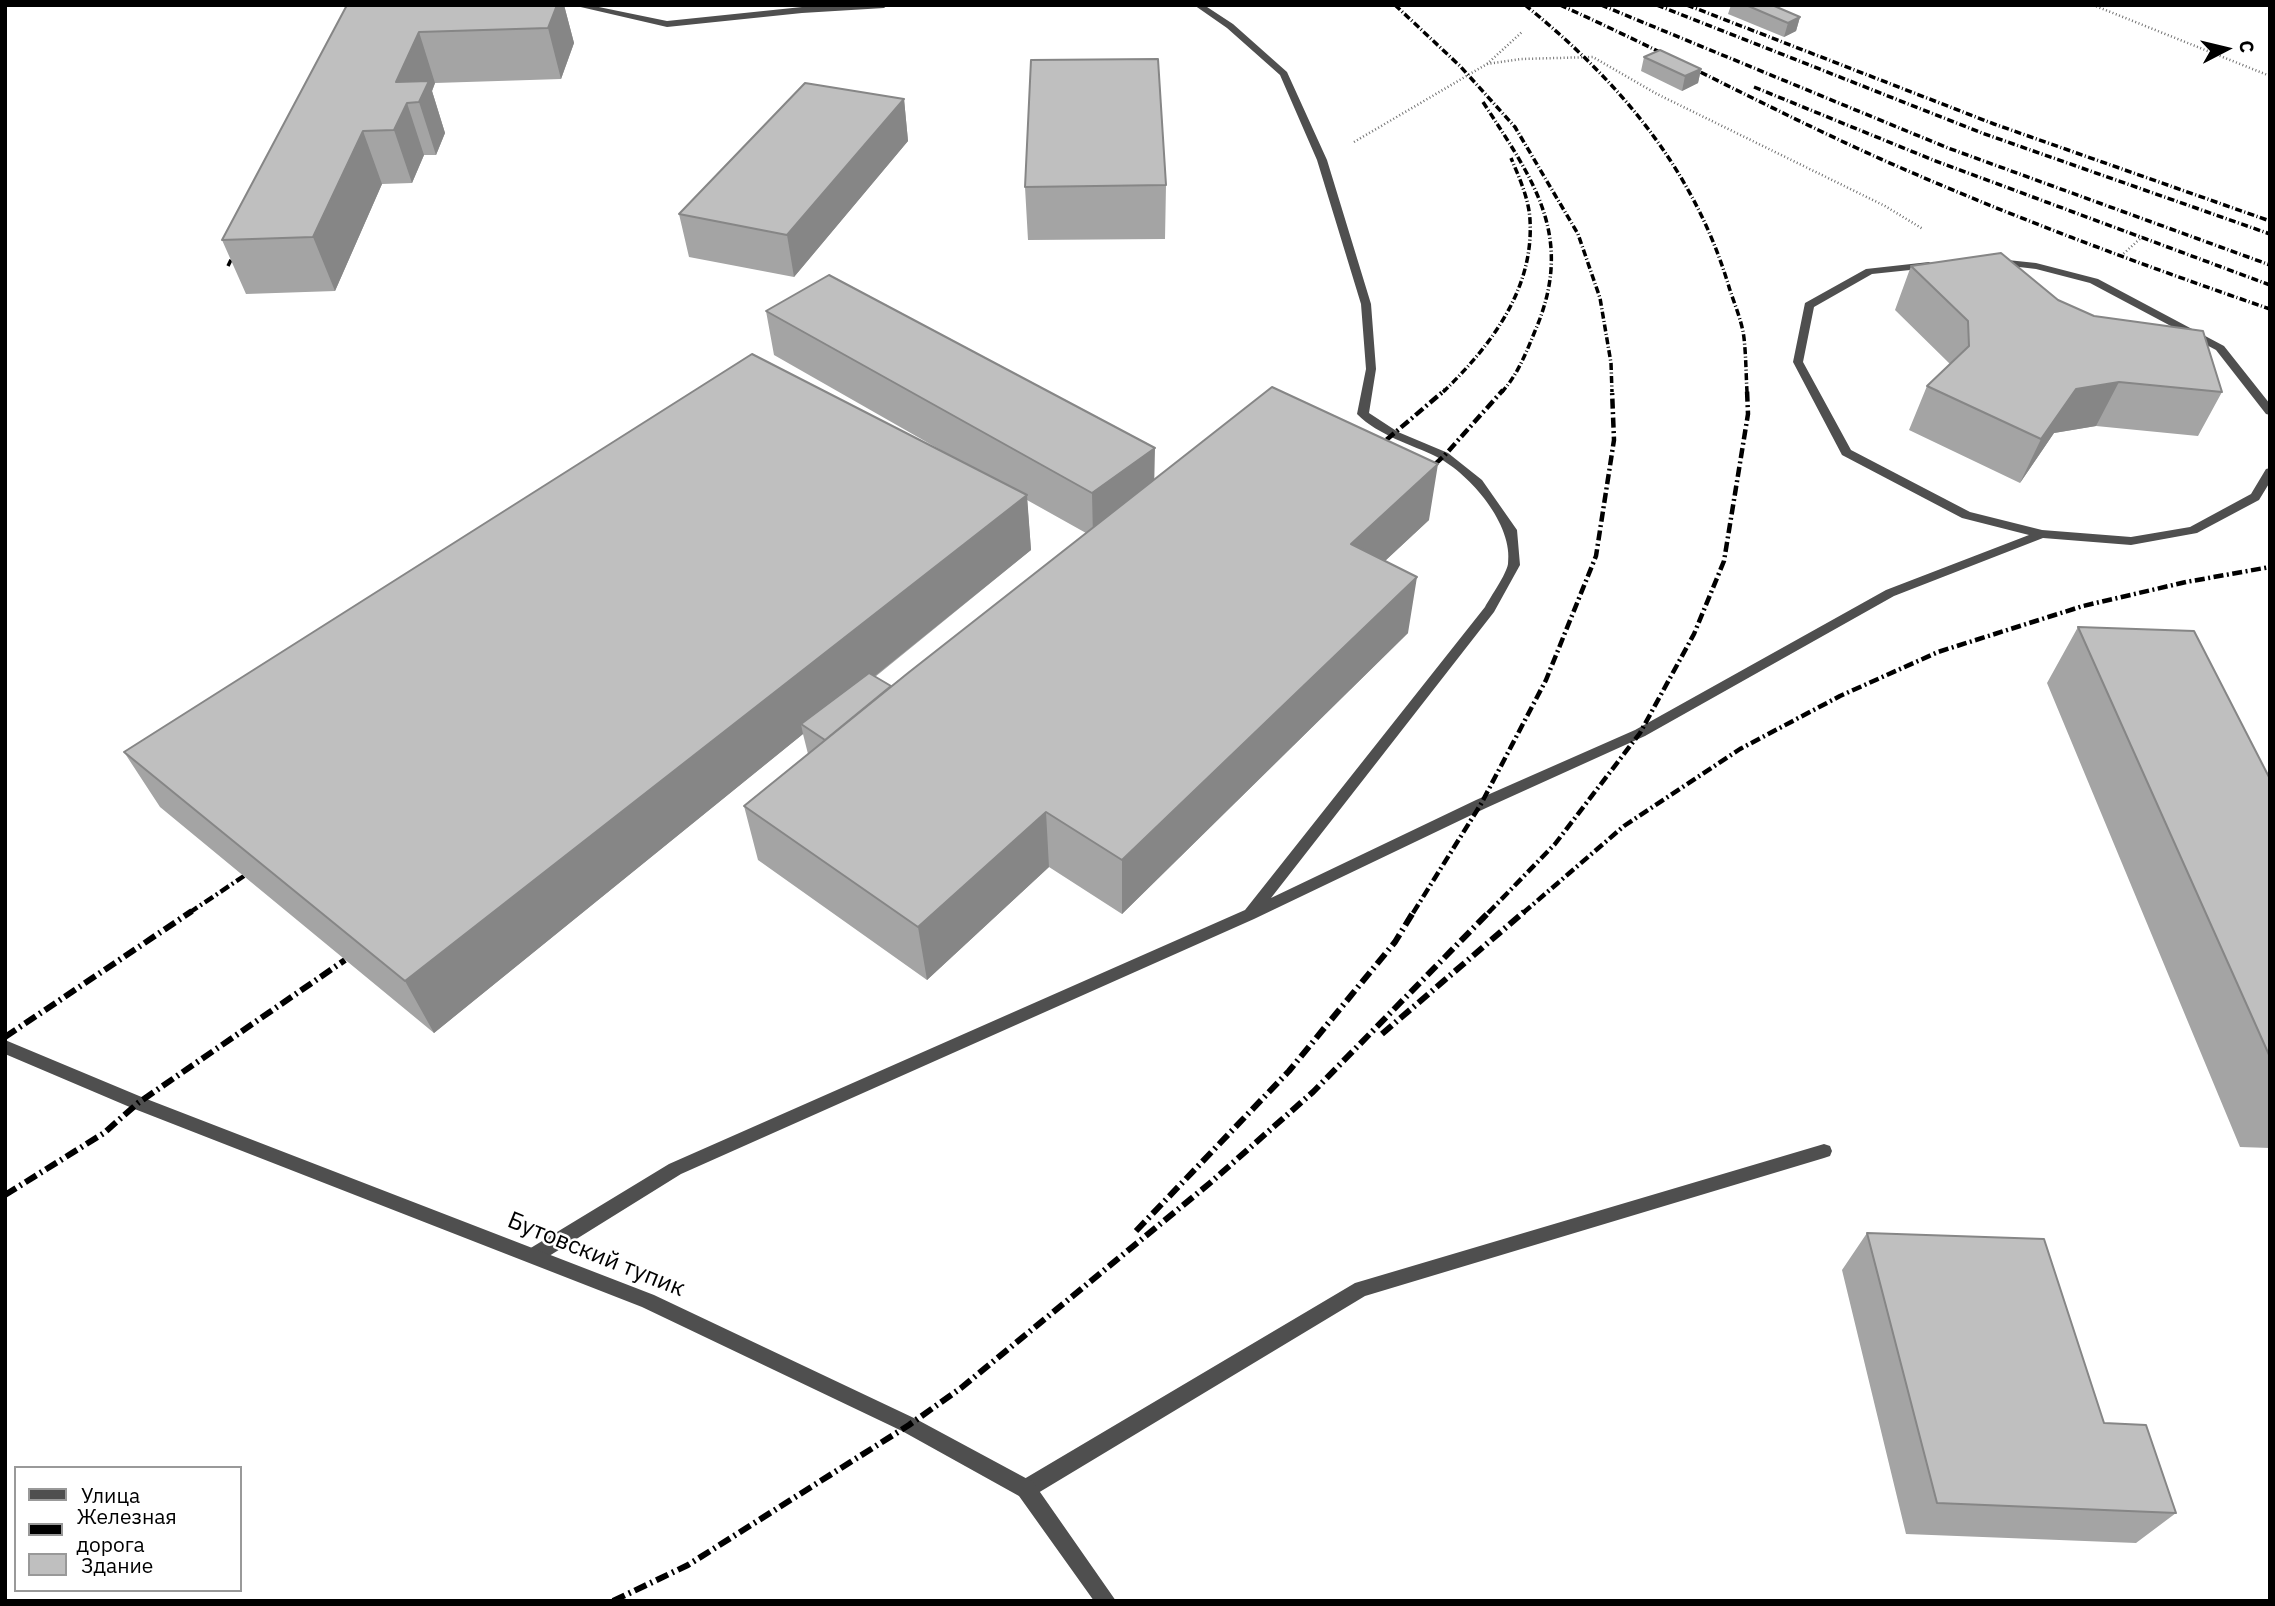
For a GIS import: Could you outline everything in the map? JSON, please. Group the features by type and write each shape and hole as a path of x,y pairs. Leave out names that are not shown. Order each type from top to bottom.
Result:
{"street":[{"path":"576,5 667,24 802,10 884,5"},
{"path":"1198,5 1230,26 1284,75 1322,160 1366,304 1371,369 1363,414 1394,434 1444,456 1478,482 1511,530 1514,565 1490,609 1249,915"},
{"path":"1974,260 2036,266 2094,281 2220,348 2270,412"},
{"path":"1948,262 1870,271 1809,305 1798,362 1846,452 1966,515 2042,534 2131,541 2193,530 2255,497 2270,497"},
{"path":"2255,497 2270,472"},
{"path":"535,1255 676,1169 1249,915 1481,804 1640,733 1890,593 2042,534"},
{"name":"Бутовский тупик","path":"5,1047 151,1108 648,1301 909,1425 1026,1489 1106,1601"},
{"path":"1026,1489 1361,1289 1824,1151"}],"path":[{"path":"2093,5 2270,76"},
{"path":"1322,160 1487,64 1522,32"},
{"path":"1487,64 1593,57 1657,94 1885,206 1974,260"}],"building":[{"path":"347,5 557,5 548,28 419,32 396,82 429,81 419,102 407,103 394,130 363,131 313,237 222,240"},
{"path":"1746,5 1772,5 1800,17 1788,23"},
{"path":"1660,50 1701,69 1685,76 1644,57"},
{"path":"1158,59 1166,185 1025,187 1031,60"},
{"path":"805,83 904,99 787,235 679,214"},
{"path":"2001,253 2058,300 2094,316 2203,331 2222,392 2119,382 2076,389 2041,439 1927,386 1969,346 1968,321 1911,266"},
{"path":"829,275 1155,448 1092,493 766,311"},
{"path":"752,354 1027,495 405,981 124,752"},
{"path":"1272,387 1438,464 1351,544 1417,577 1122,860 1046,812 918,927 744,806 908,673"},
{"path":"2078,627 2194,631 2270,779 2270,1057"},
{"path":"869,673 891,686 825,740 801,724"},
{"path":"1867,1233 2044,1239 2104,1423 2146,1425 2176,1513 1937,1503"}],"railway":[{"path":"1395,5 1460,66 1515,127 1578,234 1600,298 1611,363 1612,392"},
{"path":"1525,5 1592,65 1622,97 1674,166 1696,204 1714,244 1742,325 1747,392"},
{"path":"1560,5 1856,148 1945,187 2083,242 2270,309"},
{"path":"1601,5 1948,148 2270,265"},
{"path":"1657,5 1982,133 2270,234"},
{"path":"1687,5 1994,124 2270,221"},
{"path":"1754,87 1933,160 2270,285"},
{"path":"1483,102 1532,184 1550,237 1551,266 1547,297 1525,355 1502,392"},
{"path":"1445,390 1493,336 1517,293 1525,270 1530,220 1528,204 1511,158"},
{"path":"228,266 240,241"},
{"path":"1372,452 1445,390"},
{"path":"1421,477 1444,456 1503,390"},
{"path":"1413,913 1481,804 1546,680 1596,556 1614,440 1612,390"},
{"path":"1488,913 1555,844 1640,733 1694,634 1724,561 1748,414 1747,390"},
{"path":"1523,913 1624,826 1740,749 1840,696 1938,652 2083,606 2186,582 2270,567"},
{"path":"189,913 244,876"},
{"path":"5,1037 192,911"},
{"path":"1136,1231 1289,1071 1395,942 1414,911"},
{"path":"613,1601 688,1565 909,1425 961,1388 1210,1183 1313,1092 1490,911"},
{"path":"1382,1034 1525,911"},
{"path":"5,1195 104,1133 138,1103 345,960"}]}
